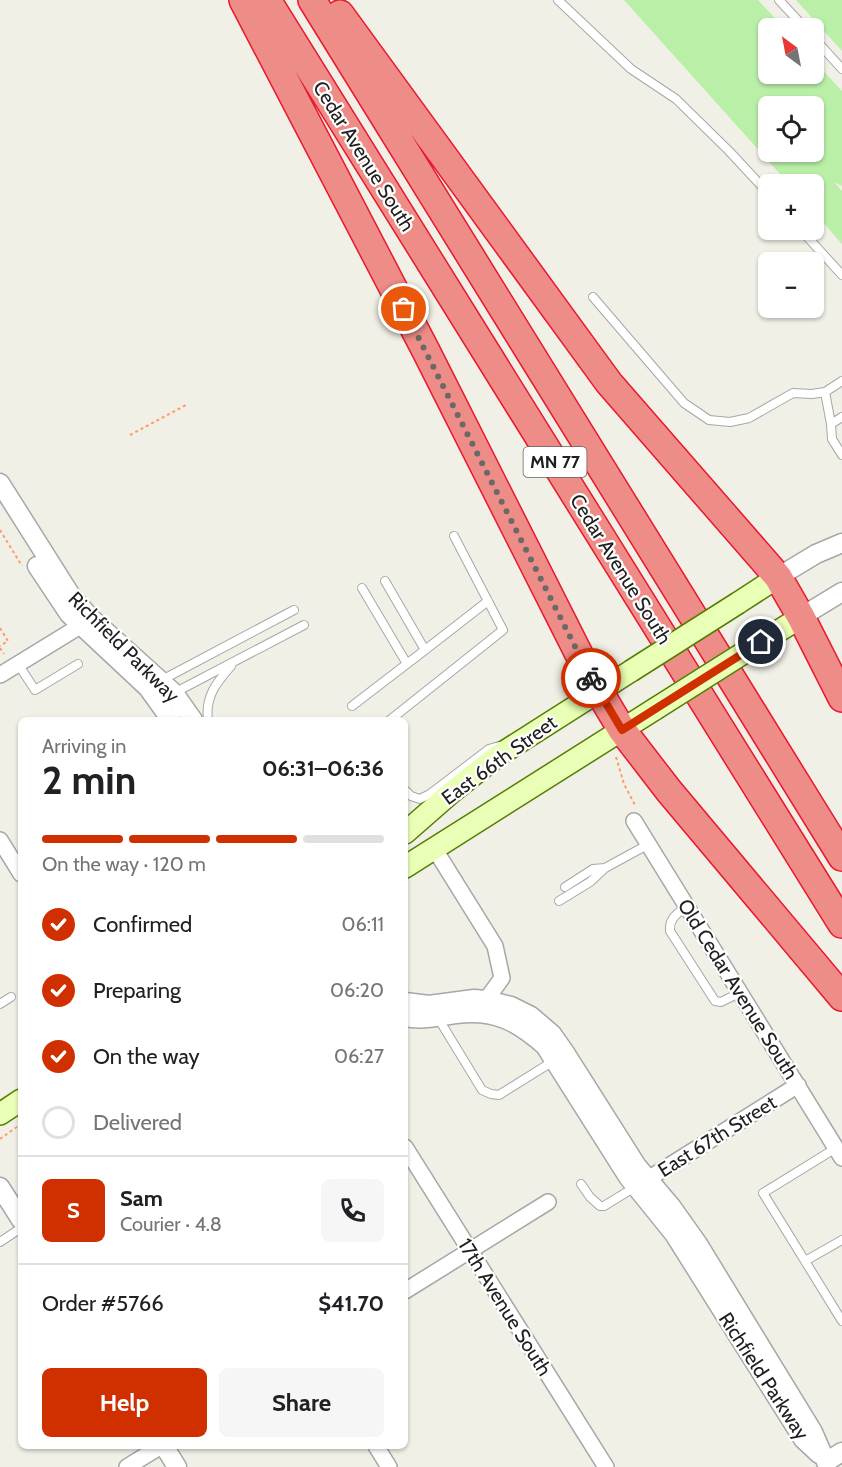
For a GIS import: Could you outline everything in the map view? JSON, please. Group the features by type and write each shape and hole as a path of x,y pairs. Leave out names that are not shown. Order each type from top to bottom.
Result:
{"highway":[{"path":"243,0 426,351 591,678 622,730 669,791 842,997"},
{"name":"Cedar Avenue South","path":"267,0 842,924"},
{"name":"Cedar Avenue South","path":"312,0 842,857"},
{"path":"330,0 609,383 778,576 842,698"}],"main road":[{"name":"East 66th Street","path":"408,830 453,791 524,739 778,576"},
{"name":"East 66th Street","path":"408,865 801,617"},
{"path":"0,1114 18,1102"}],"street":[{"name":"Richfield Parkway","path":"0,483 72,597 160,691 170,717"},
{"name":"Richfield Parkway","path":"0,506 53,593 80,626 190,717"},
{"name":"East 66th Street","path":"778,576 816,554 842,543"},
{"path":"801,617 842,592"},
{"path":"6,669 80,626"},
{"name":"Old Cedar Avenue South","path":"634,820 839,1153"},
{"path":"0,840 18,869"},
{"path":"434,848 495,946 502,978 486,1000"},
{"name":"Richfield Parkway","path":"408,1002 429,1005 474,999 511,1005 531,1016 552,1034 561,1057 803,1439 824,1465"},
{"name":"Richfield Parkway","path":"408,1018 438,1018 477,1012 501,1016 528,1031 561,1057"},
{"name":"East 67th Street","path":"641,1183 798,1085"},
{"name":"17th Avenue South","path":"408,1152 606,1467"},
{"path":"0,1187 18,1215"},
{"path":"408,1289 548,1202"},
{"path":"126,1467 157,1449"},
{"path":"164,1449 177,1467"},
{"path":"378,1449 389,1467"},
{"path":"824,1465 842,1452"}],"lane":[{"path":"558,0 631,69 676,99 758,182"},
{"path":"779,0 796,18"},
{"path":"824,49 842,69"},
{"path":"810,240 842,275"},
{"path":"593,297 684,403 710,420 730,422 749,418 793,393 825,392 842,381"},
{"path":"825,392 832,439 842,455"},
{"path":"831,424 842,417"},
{"path":"394,717 503,630 454,536"},
{"path":"385,581 425,650"},
{"path":"362,588 407,664"},
{"path":"352,706 488,601"},
{"path":"160,691 294,610"},
{"path":"160,691 236,661 303,625"},
{"path":"208,717 211,691 236,661"},
{"path":"6,669 35,690 78,664"},
{"path":"408,793 420,799 444,785 489,748 524,739"},
{"path":"559,901 590,882 605,868 649,844"},
{"path":"565,887 593,869 605,868"},
{"path":"687,906 669,923 670,932 715,1001 721,1002 741,992"},
{"path":"0,1004 11,997"},
{"path":"438,1018 482,1090 491,1094 499,1095 561,1057"},
{"path":"839,1153 763,1193 842,1321"},
{"path":"581,1184 590,1197 600,1206 604,1206 641,1183"},
{"path":"0,1242 18,1230"},
{"path":"805,1261 842,1240"}],"path":[{"path":"130,435 186,405"},
{"path":"0,628 8,641 0,647 4,654"},
{"path":"616,757 624,784 636,808 634,820"},
{"path":"1,1137 18,1126"}],"green space":[{"path":"624,0 758,0 775,18 758,18 758,84 824,84 824,72 842,91 842,186 834,182 842,191 842,244 824,224 824,174 780,174 769,162 824,162 824,96 758,96 758,149"},
{"path":"796,0 842,0 842,51 824,31 824,18 812,18"}],"way so far":[{"path":"404,309 591,678"}],"route":[{"path":"591,678 622,730 761,642"}]}
